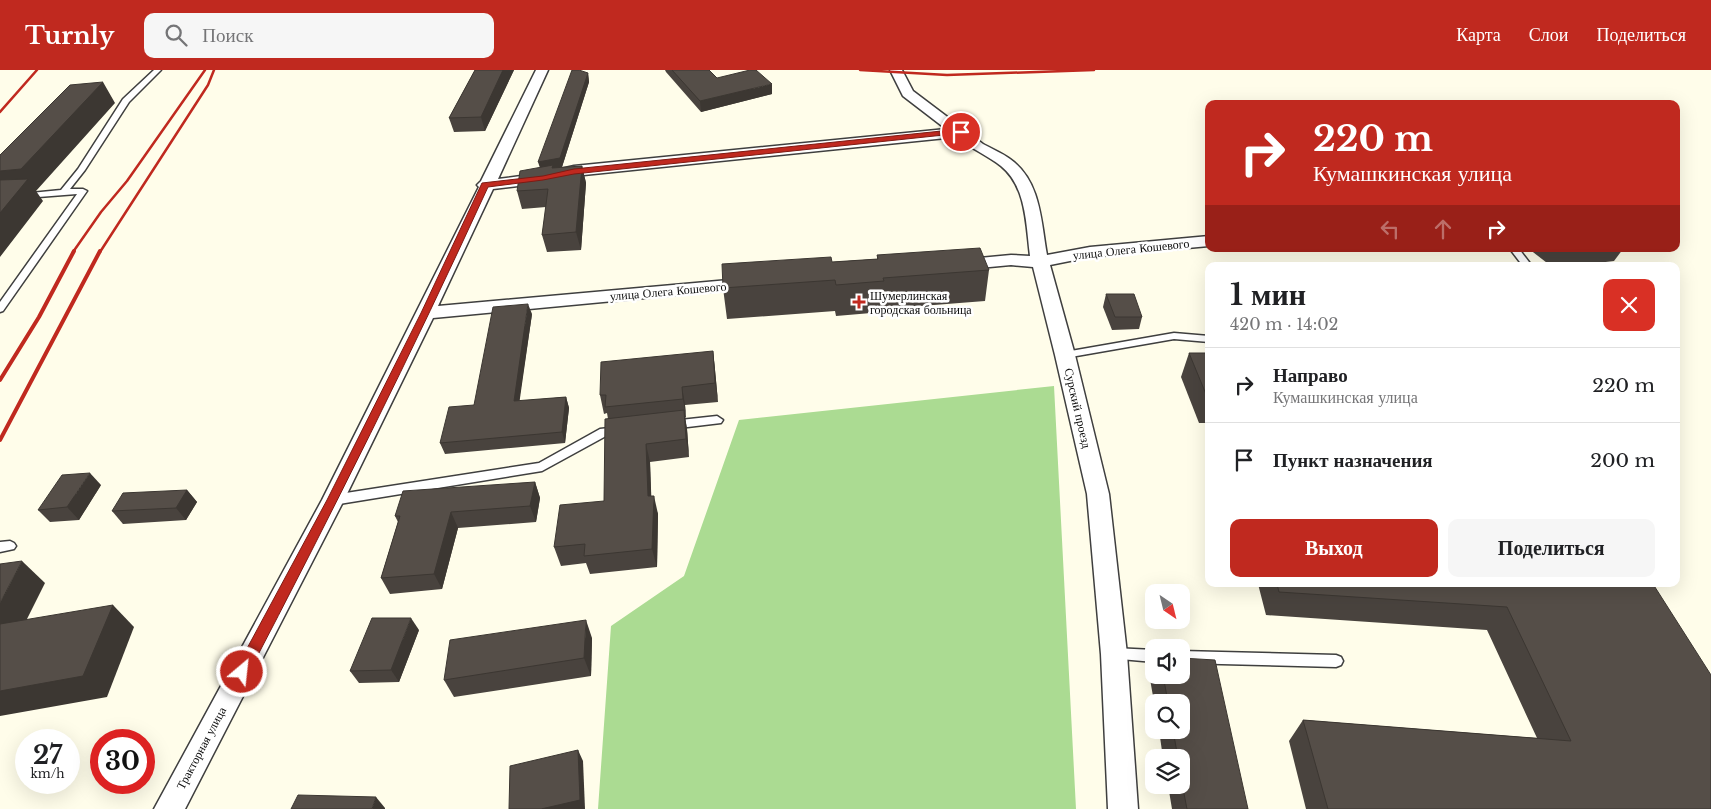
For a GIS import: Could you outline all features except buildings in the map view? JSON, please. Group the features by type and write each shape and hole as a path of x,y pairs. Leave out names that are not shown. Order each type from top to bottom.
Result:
{"street":[{"name":"Тракторная улица","path":"169,809 333,500 426,313 485,185 542,70"},
{"name":"Сурский проезд","path":"896,70 908,92 923,106 961,132 975,145 1006,163 1020,176 1028,193 1040,262 1066,354 1098,494 1114,654 1123,809"},
{"path":"485,185 543,178 574,171 961,132"},
{"name":"улица Олега Кошевого","path":"942,266 1011,260 1040,262 1090,252 1205,241"},
{"name":"улица Олега Кошевого","path":"426,313 763,282"}],"lane":[{"path":"64,192 81,170 126,101 158,70"},
{"path":"0,198 84,190 0,309"},
{"path":"1516,252 1525,262"},
{"path":"1066,354 1174,336 1205,339"},
{"path":"660,426 717,420"},
{"path":"333,500 542,467 604,432 632,429"},
{"path":"1114,654 1145,656"},
{"path":"1190,657 1336,661"}],"green space":[{"path":"1054,386 1076,809 598,809 611,626 684,576 739,420"}],"railway":[{"path":"0,112 37,70"},
{"path":"73,252 101,212 127,181 205,70"},
{"path":"100,252 208,85 214,70"},
{"path":"860,70 947,75 1094,70"},
{"path":"0,380 39,317 74,251"},
{"path":"0,440 100,251"}],"place":[{"name":"Шумерлинская городская больница","path":"859,302"}],"route":[{"path":"242,672 333,500 426,313 485,185 543,178 574,171 961,132"}]}
